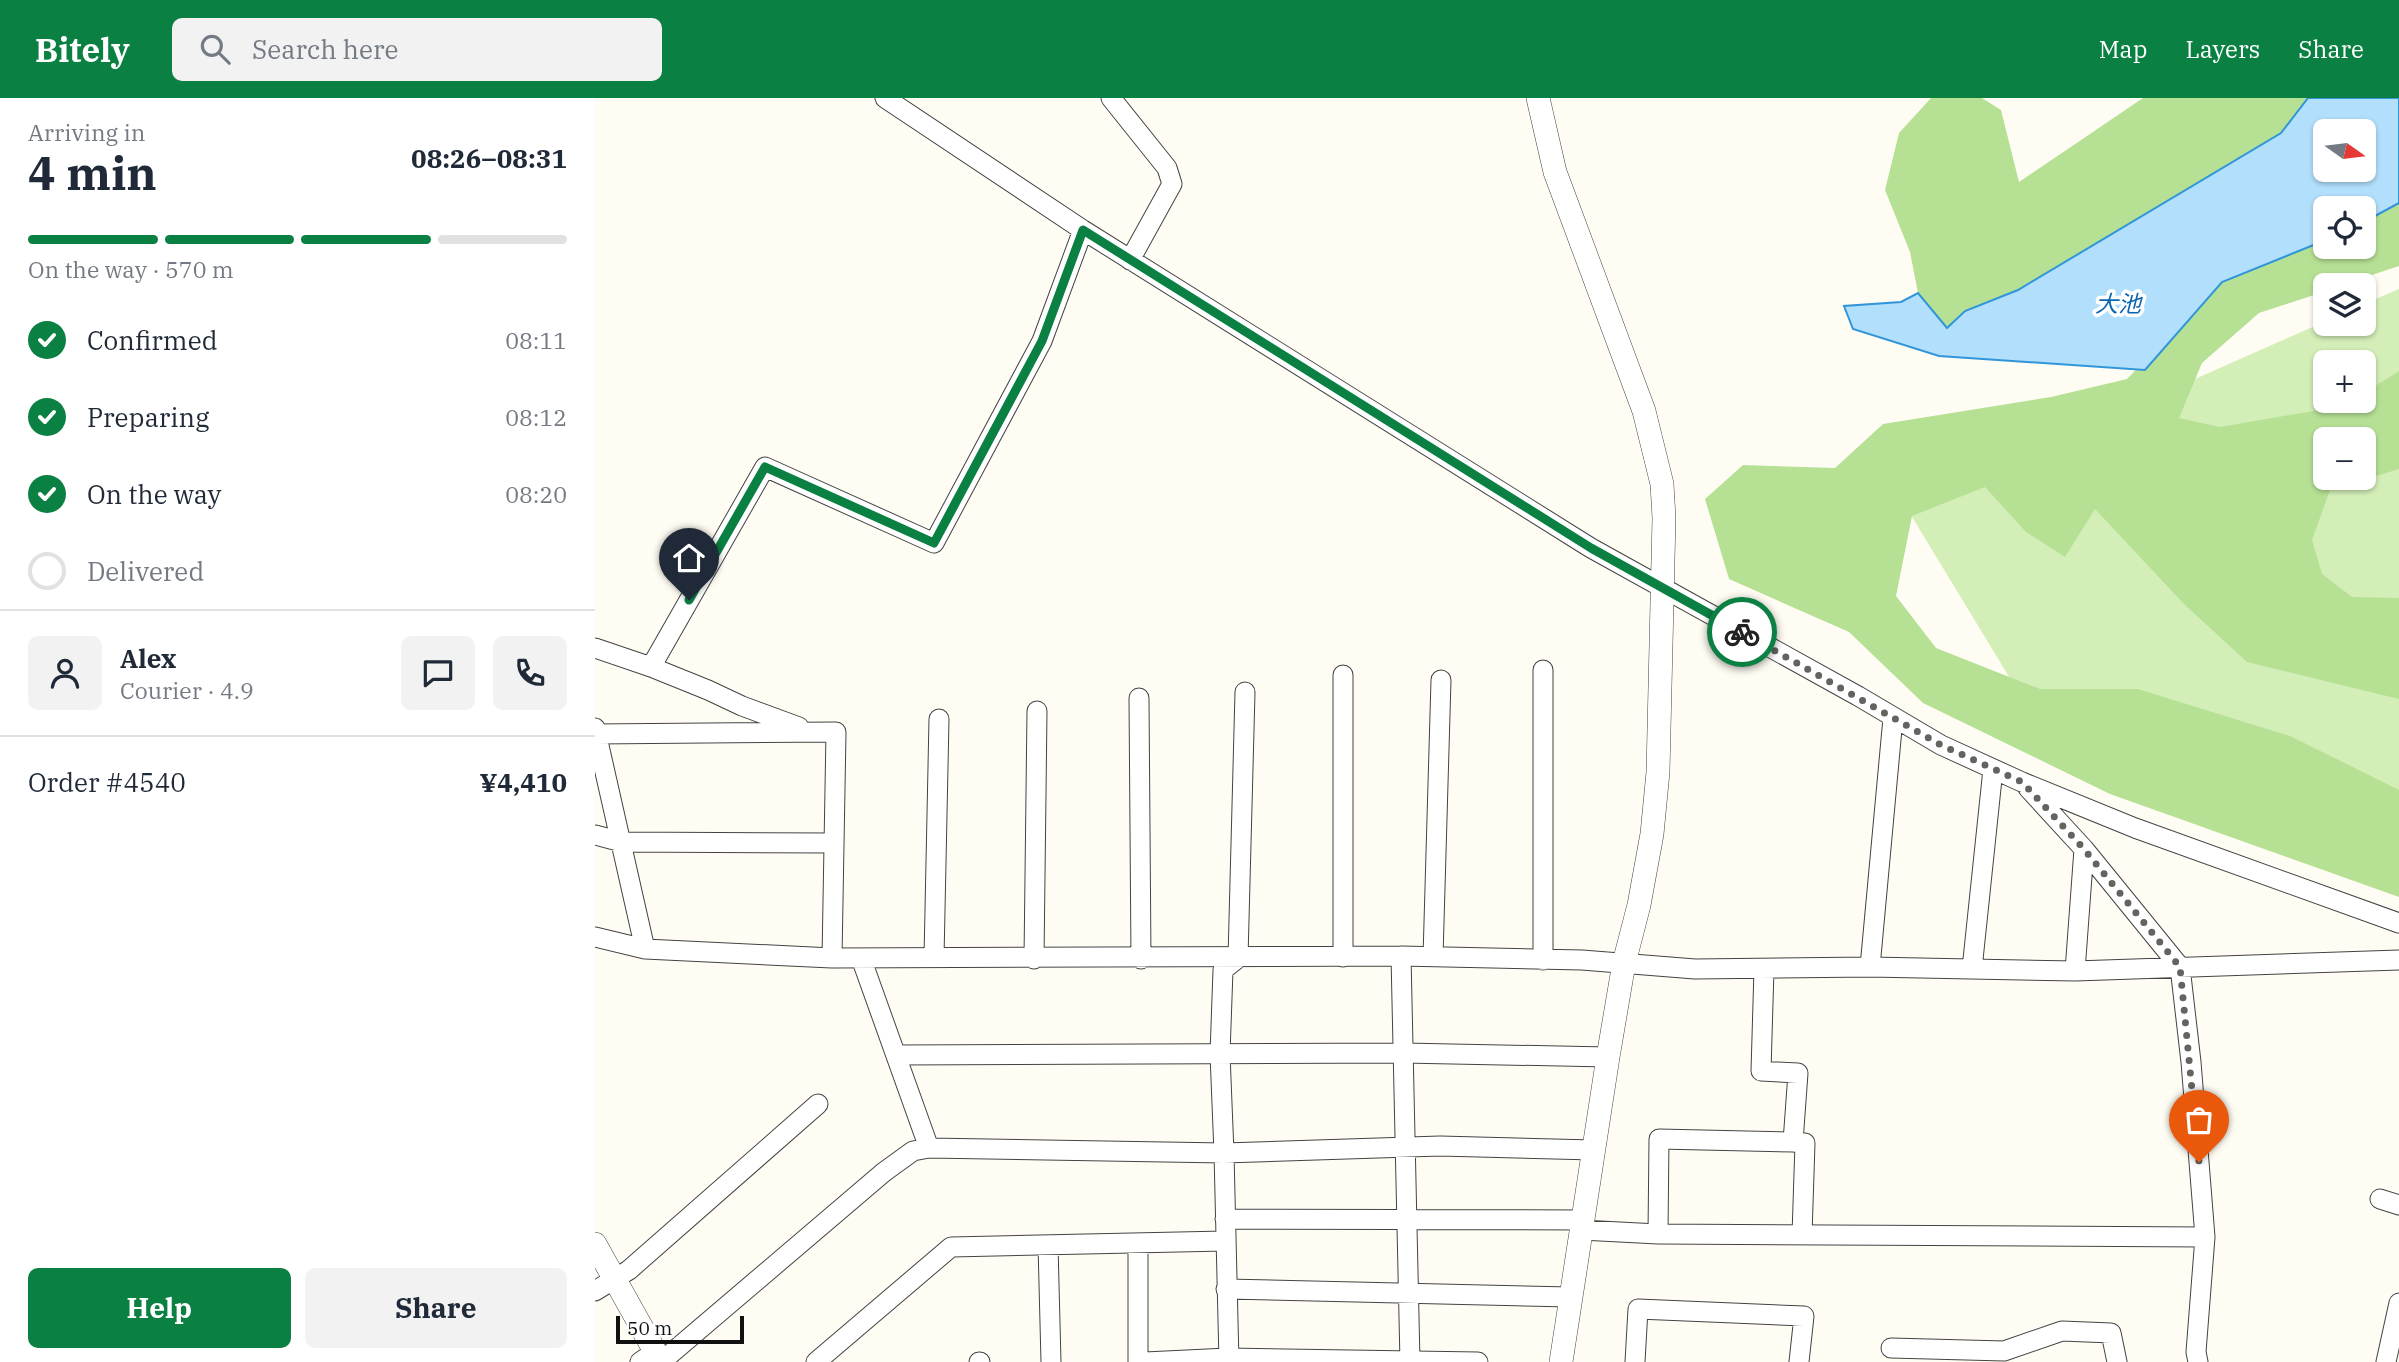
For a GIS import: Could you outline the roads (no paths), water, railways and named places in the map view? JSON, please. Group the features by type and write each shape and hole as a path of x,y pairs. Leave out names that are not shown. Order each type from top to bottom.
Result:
{"street":[{"path":"885,98 1130,260 1591,548 1941,745 2022,782 2135,828 2399,923"},
{"path":"1111,98 1167,168 1171,184 1130,260"},
{"path":"1538,98 1555,173 1644,411 1657,456 1664,517 1658,772 1652,834 1639,905 1624,963 1561,1362"},
{"path":"651,667 765,467 934,543 1042,341 1083,230"},
{"path":"595,648 651,667 812,732"},
{"path":"1543,670 1543,960"},
{"path":"1343,675 1343,957"},
{"path":"1433,957 1441,680"},
{"path":"1229,1360 1220,1055 1223,970 1238,958 1245,692"},
{"path":"1139,698 1141,959"},
{"path":"1034,958 1037,711"},
{"path":"1870,967 1893,718"},
{"path":"934,958 939,719"},
{"path":"645,949 595,732 836,732 832,958"},
{"path":"1972,969 1993,769"},
{"path":"2022,782 2084,849 2180,967 2191,1062 2205,1237 2196,1353 2199,1362"},
{"path":"595,835 622,842 834,843"},
{"path":"2075,971 2084,849"},
{"path":"595,936 645,949 832,958 1401,956 1624,963 1695,969 1870,967 2075,971 2399,960"},
{"path":"1401,956 1410,1361"},
{"path":"861,958 929,1148"},
{"path":"1764,969 1761,1071 1798,1073 1793,1142"},
{"path":"896,1055 1403,1053 1608,1057"},
{"path":"605,1286 629,1270 818,1104"},
{"path":"1658,1234 1659,1139 1805,1143 1802,1235"},
{"path":"595,1244 605,1286 654,1360 884,1172 913,1152 929,1148 1224,1153 1440,1146 1594,1150"},
{"path":"2380,1199 2399,1205"},
{"path":"1226,1219 1407,1218 1582,1225 1658,1234 2205,1237"},
{"path":"816,1362 951,1247 1226,1241"},
{"path":"1138,1243 1138,1362"},
{"path":"1048,1245 1051,1362"},
{"path":"1226,1289 1571,1297"},
{"path":"2386,1362 2399,1303"},
{"path":"1635,1362 1638,1309 1804,1316 1799,1362"},
{"path":"1891,1348 2004,1351 2062,1331 2111,1333 2117,1362"},
{"path":"1145,1362 1478,1362"}],"water":[{"name":"大池","path":"2308,98 2399,98 2399,203 2376,215 2376,196 2313,196 2313,245 2222,282 2145,370 1939,356 1853,329 1844,306 1901,302 1918,293 1947,328 1965,311 2018,290 2281,133"}]}
